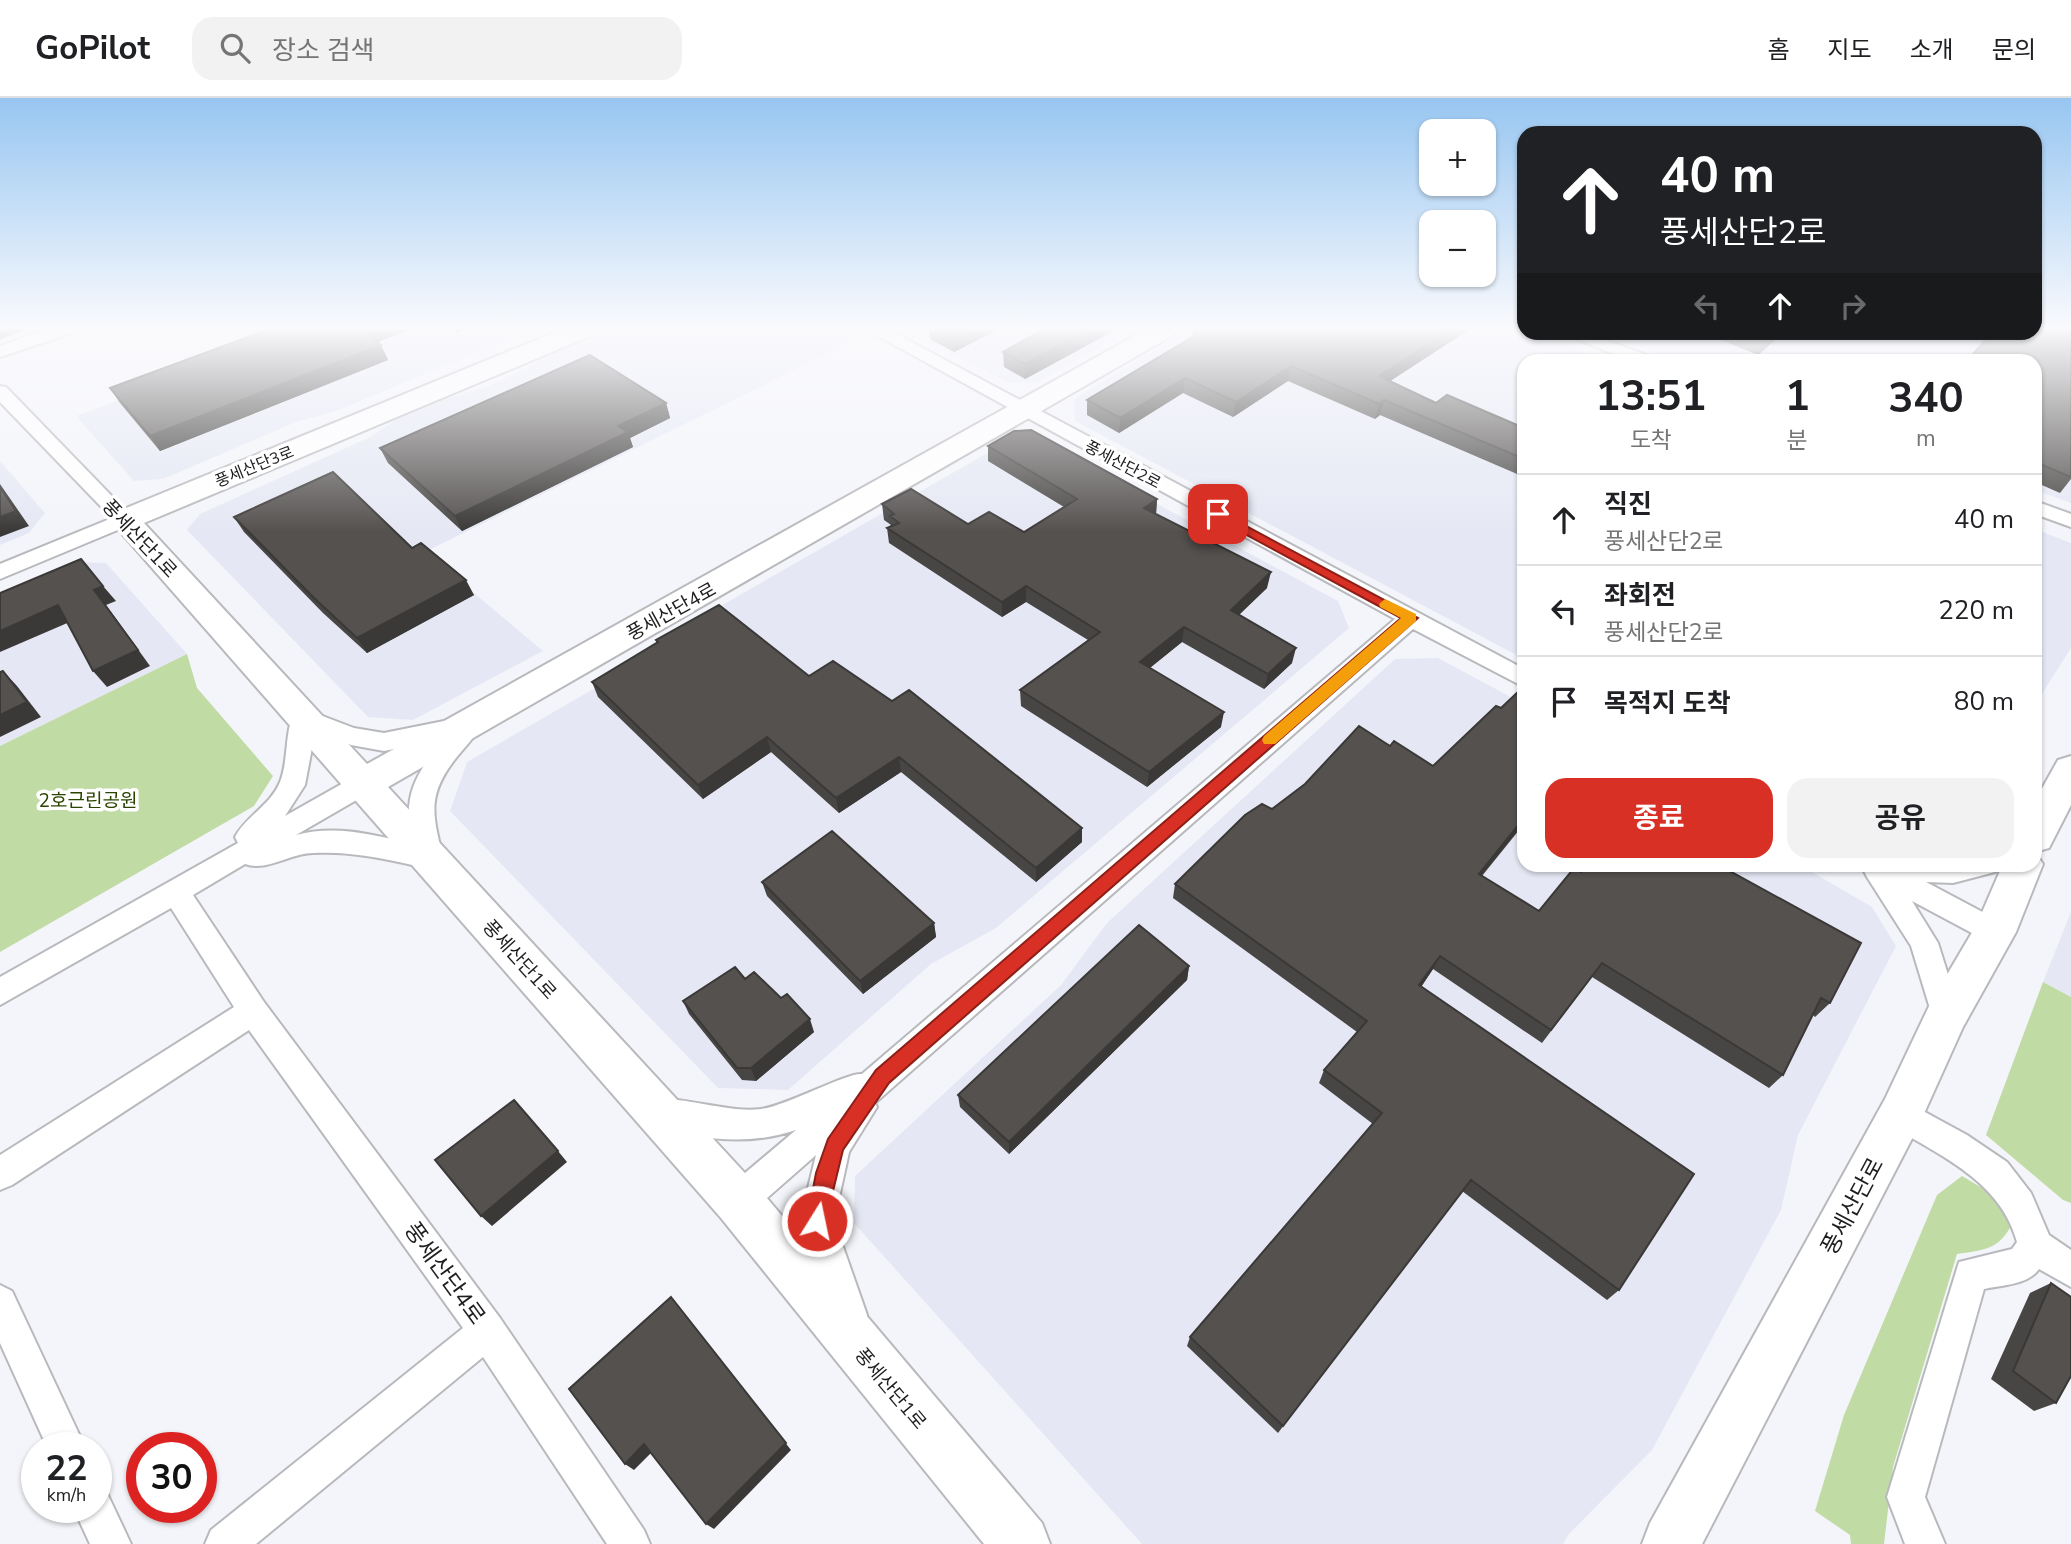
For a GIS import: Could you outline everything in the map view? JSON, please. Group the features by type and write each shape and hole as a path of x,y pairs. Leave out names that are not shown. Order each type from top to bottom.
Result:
{"street":[{"name":"풍세산단1로","path":"5,396 125,520 738,1201 1021,1544"},
{"name":"풍세산단3로","path":"0,572 423,396"},
{"name":"풍세산단2로","path":"997,396 1517,675"},
{"name":"풍세산단4로","path":"0,992 175,890 1049,396"},
{"path":"2042,510 2071,521"},
{"path":"738,1201 1411,618"},
{"path":"213,869 278,809 292,789 300,764 304,719 351,736 384,742 470,724"},
{"path":"213,869 309,842 358,842 430,858 420,809 426,786 439,762 470,724"},
{"path":"2042,824 2071,770"},
{"path":"1876,872 1924,943 1945,1016"},
{"path":"1882,872 1995,932"},
{"name":"풍세산단로","path":"1671,1544 1901,1114 1945,1016 1995,932 2020,872"},
{"name":"풍세산단4로","path":"175,890 253,1011 487,1331 225,1544"},
{"path":"0,1174 253,1011"},
{"path":"657,1111 719,1124 757,1125 796,1115 882,1076"},
{"path":"862,1352 817,1221 825,1173 835,1145 882,1076"},
{"path":"1901,1114 2005,1183 2031,1226 2035,1246 2071,1270"},
{"path":"1925,1544 1906,1497 1970,1274 2022,1264 2035,1246"},
{"path":"0,1303 59,1432"},
{"path":"487,1331 630,1544"},
{"path":"101,1523 111,1544"}],"shaded area":[{"path":"129,396 371,396 336,411 296,422 163,479 134,481 76,416"},
{"path":"453,396 740,396 425,552 543,651 413,720 368,717 187,530 200,514 368,438 396,420"},
{"path":"1078,396 1517,396 1517,655 1075,421 1074,399"},
{"path":"2042,396 2071,396 2071,503 2042,493"},
{"path":"1036,439 1338,601 1349,628 996,928 931,964 788,1090 718,1088 450,811 467,762 656,653 705,615 1010,440"},
{"path":"0,461 45,513 29,533 0,545"},
{"path":"2042,532 2071,543 2071,648 2042,694"},
{"path":"73,562 106,563 187,654 0,746 0,594"},
{"path":"1438,658 1517,700 1517,872 1812,872 1872,907 1896,946 1798,1135 1781,1210 1652,1450 1569,1534 1563,1544 1142,1544 854,1223 855,1176 1061,985 1107,923 1395,659"},
{"path":"2071,912 2071,997 2043,982"}],"green space":[{"name":"2호근린공원","path":"187,654 197,688 273,776 254,806 0,952 0,746"},
{"path":"2043,982 2071,997 2071,1203 2063,1200 1986,1135"},
{"path":"1962,1176 1999,1198 2012,1224 1996,1244 1983,1250 1957,1254 1893,1467 1884,1544 1851,1544 1850,1535 1815,1511 1844,1415 1937,1195"}],"building":[{"path":"117,396 250,396 150,436"},
{"path":"496,396 656,396 666,403 618,426 628,432 455,516 380,448"},
{"path":"1093,396 1155,396 1120,418 1087,400"},
{"path":"1224,396 1244,396 1236,402"},
{"path":"1362,396 1422,396 1436,403 1445,396 1450,396 1517,425 1517,456 1384,400 1379,404"},
{"path":"2042,396 2071,396 2071,477 2042,465"},
{"path":"1031,430 1157,499 1144,508 1271,572 1231,610 1296,648 1268,674 1184,627 1140,662 1224,712 1149,772 1020,690 1100,632 1026,586 1002,602 887,528 899,523 890,516 894,514 882,504 911,489 968,524 989,512 1024,532 1077,499 988,446 1014,431"},
{"path":"333,472 412,548 421,543 466,580 357,638 234,517"},
{"path":"0,487 16,511 0,517"},
{"path":"81,559 103,586 94,590 138,650 93,671 58,605 0,631 0,593"},
{"path":"719,605 809,676 833,661 892,701 909,690 1082,828 1036,868 899,757 836,798 767,737 698,785 592,682 658,642 656,640"},
{"path":"3,671 27,702 0,715 0,672"},
{"path":"1517,693 1517,827 1479,874 1539,911 1571,872 1732,872 1861,943 1830,1003 1821,998 1783,1075 1602,963 1551,1030 1440,956 1419,985 1694,1174 1619,1290 1471,1180 1283,1426 1190,1337 1382,1113 1324,1070 1367,1021 1175,884 1245,815 1262,804 1272,809 1305,784 1359,726 1390,746 1394,741 1433,766 1496,706 1501,708"},
{"path":"832,831 934,923 860,981 762,882"},
{"path":"1139,925 1189,966 1009,1142 958,1095"},
{"path":"735,967 745,979 754,972 781,998 787,994 810,1019 751,1068 737,1068 683,1001"},
{"path":"514,1100 558,1151 481,1216 435,1160"},
{"path":"2051,1283 2071,1297 2071,1376 2056,1403 2013,1371"},
{"path":"671,1297 786,1443 706,1524 644,1444 625,1464 569,1389"}],"slow traffic":[{"path":"1270,740 1411,618 1385,604"}],"route":[{"path":"817,1221 825,1173 835,1145 882,1076 1411,618 1218,514"}]}
